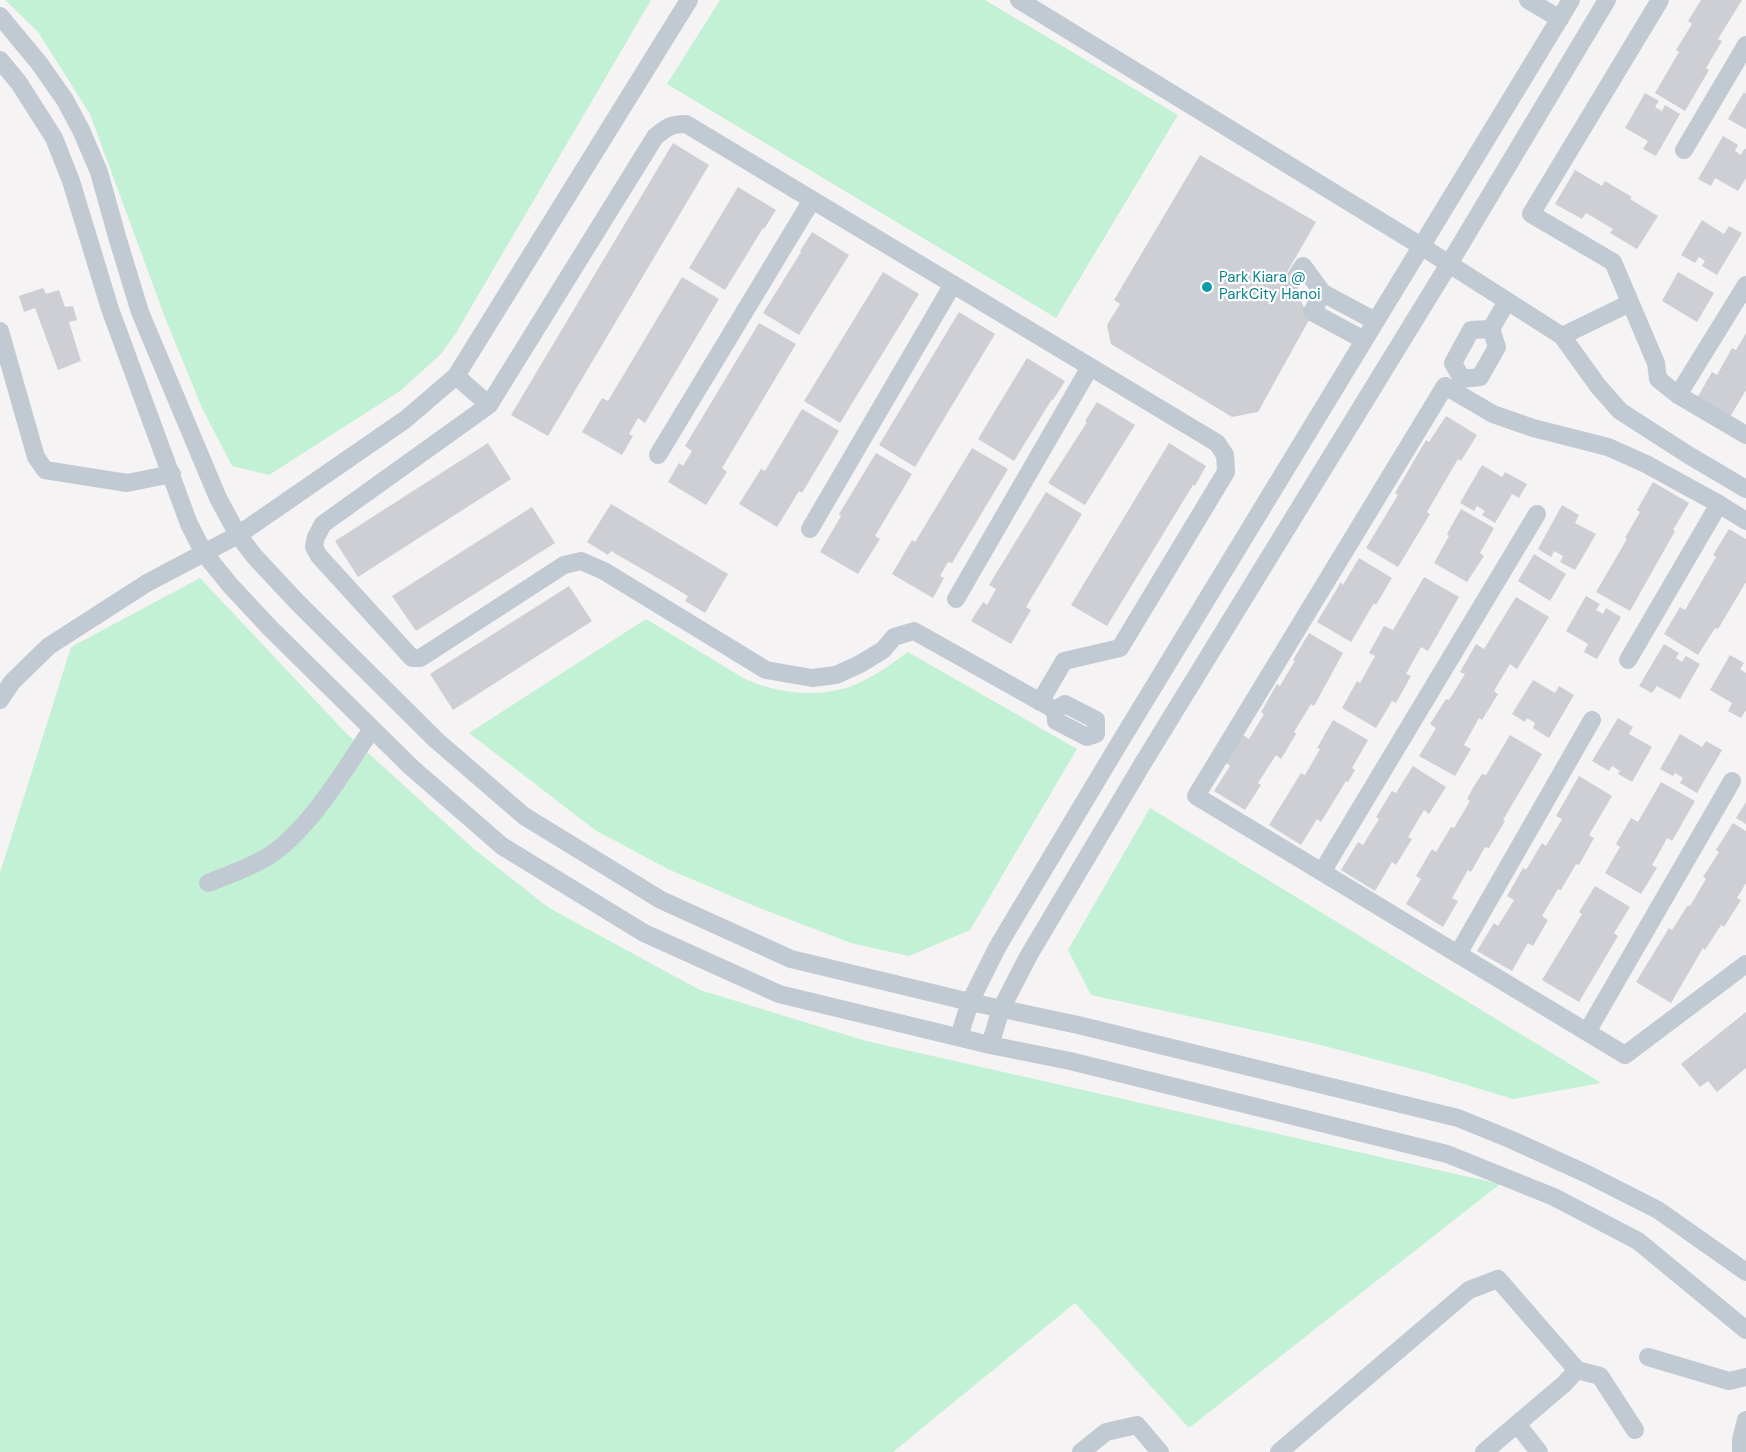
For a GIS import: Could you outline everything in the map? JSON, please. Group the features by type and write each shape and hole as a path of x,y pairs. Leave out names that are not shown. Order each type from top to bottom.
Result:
{"street":[{"path":"0,700 12,682 49,646 147,583 238,535 406,419 456,376 689,0"},
{"path":"1019,0 1421,246 1562,336 1598,386 1620,411 1746,489"},
{"path":"1528,0 1560,19"},
{"path":"959,1037 970,1002 998,946 1571,0"},
{"path":"990,1045 1001,1009 1029,955 1143,763 1449,264 1607,0"},
{"path":"1660,0 1531,214 1613,262 1656,363 1658,379 1678,395 1746,435"},
{"path":"0,16 39,63 81,130 99,172 140,312 218,498 238,535 255,557 298,603 428,732 524,816 661,900 791,959 1090,1028 1458,1118 1587,1174 1658,1210 1746,1272"},
{"path":"1684,150 1746,45"},
{"path":"0,60 19,83 54,138 71,181 110,309 189,524 204,553 270,628 372,729 411,767 502,846 644,933 779,994 990,1045 1070,1061 1447,1154 1554,1197 1638,1241 1746,1330"},
{"path":"1048,706 1064,661 1120,648 1226,472 1225,454 1217,442 686,124 676,124 666,128 655,137 489,405 323,524 316,537 314,547 319,556 412,658 425,655 564,565 581,561 604,571 766,670 812,678 836,675 868,660 883,650 894,637 914,632 1048,706 1065,704 1096,720 1096,734 1143,763"},
{"path":"658,455 812,200"},
{"path":"1293,281 1303,266 1323,293 1375,321"},
{"path":"810,530 953,284"},
{"path":"1678,395 1746,285"},
{"path":"1323,293 1312,312 1364,340"},
{"path":"1507,301 1491,329 1497,347 1480,377 1459,386 1445,386 1196,796 1625,1055 1746,964"},
{"path":"1562,336 1630,303"},
{"path":"1491,329 1472,330 1453,363 1459,386 1493,414 1533,428 1608,447 1646,464 1746,521"},
{"path":"0,331 36,457 45,470 127,483 171,474"},
{"path":"956,599 1090,367"},
{"path":"456,376 489,405"},
{"path":"1628,660 1719,504"},
{"path":"1322,872 1537,514"},
{"path":"1458,954 1592,720"},
{"path":"208,883 268,856 295,834 320,805 372,729"},
{"path":"1587,1032 1732,781"},
{"path":"1279,1452 1469,1290 1498,1279 1577,1370 1600,1376 1635,1430"},
{"path":"1648,1357 1729,1381 1746,1377"},
{"path":"1484,1452 1564,1384 1577,1370"},
{"path":"1742,1452 1741,1440 1746,1420"},
{"path":"1517,1424 1539,1452"},
{"path":"1081,1452 1106,1432 1137,1425 1160,1452"}],"green space":[{"path":"5,0 651,0 456,333 441,354 400,391 269,475 232,466 202,408 166,320 90,114 38,32"},
{"path":"720,0 985,0 1178,115 1056,318 667,84"},
{"path":"200,578 346,733 474,849 549,908 700,990 866,1041 1500,1184 1189,1428 1075,1303 893,1452 0,1452 0,873 71,647"},
{"path":"646,619 745,679 783,691 809,693 849,687 873,676 908,652 1077,749 970,930 909,956 851,943 757,907 668,869 595,830 469,733"},
{"path":"1150,808 1601,1083 1513,1099 1427,1073 1313,1043 1091,995 1068,950"}],"building":[{"path":"1701,0 1742,0 1718,39 1722,41 1706,68 1709,70 1685,111 1655,93 1679,52 1676,50 1692,24 1688,21"},
{"path":"1744,92 1746,94 1746,129 1728,119"},
{"path":"1645,93 1659,101 1655,107 1662,111 1665,105 1680,114 1656,156 1643,149 1648,141 1625,128"},
{"path":"1723,136 1738,145 1735,151 1741,155 1746,149 1746,178 1738,191 1715,178 1711,186 1698,179"},
{"path":"673,143 709,165 548,436 511,415"},
{"name":"Park Kiara @ ParkCity Hanoi","path":"1200,155 1316,222 1286,274 1310,318 1258,412 1232,417 1111,344 1107,325 1120,304 1114,300"},
{"path":"1575,170 1602,186 1605,181 1658,216 1637,249 1610,233 1613,229 1586,213 1582,219 1555,204"},
{"path":"738,187 776,210 725,290 689,268"},
{"path":"1702,220 1724,234 1729,226 1742,233 1717,275 1702,266 1705,261 1699,257 1695,263 1681,255"},
{"path":"812,232 849,255 799,335 763,313"},
{"path":"883,272 919,294 840,423 804,401"},
{"path":"1678,272 1714,293 1697,322 1662,301"},
{"path":"682,277 719,299 645,423 638,418 629,434 633,436 622,455 582,432 602,398 608,401"},
{"path":"43,288 46,294 59,290 65,307 73,306 77,320 69,322 81,361 58,370 35,308 24,312 19,296"},
{"path":"959,312 995,334 915,467 879,445"},
{"path":"759,323 796,344 722,468 727,472 706,505 668,482 679,463 683,466 692,451 685,446"},
{"path":"1746,333 1746,390 1730,417 1697,398 1712,372 1717,375 1732,348 1736,350"},
{"path":"1027,358 1065,381 1014,461 978,439"},
{"path":"1097,402 1135,425 1085,505 1048,483"},
{"path":"802,409 839,431 802,493 799,491 777,527 739,504 761,469 765,471"},
{"path":"1446,416 1477,435 1461,461 1458,459 1427,512 1430,514 1398,567 1366,548 1398,495 1395,493 1426,440 1429,442"},
{"path":"488,443 511,479 358,577 335,541"},
{"path":"1169,443 1206,466 1107,626 1071,605"},
{"path":"972,448 1008,469 952,563 948,562 940,576 944,578 933,598 892,574 912,540 915,542"},
{"path":"876,453 912,474 875,536 880,539 858,574 820,552 841,516 839,514"},
{"path":"1482,465 1502,477 1505,472 1527,484 1519,498 1512,494 1495,523 1482,515 1485,511 1477,506 1474,511 1460,503"},
{"path":"1653,482 1689,503 1630,611 1596,592 1627,539 1625,538 1640,512 1637,510"},
{"path":"1046,492 1082,514 1026,607 1031,610 1011,644 971,621 983,602 987,605 996,589 989,585"},
{"path":"611,504 728,574 705,613 685,601 688,596 611,551 608,555 587,542"},
{"path":"1562,505 1579,515 1575,523 1596,534 1575,570 1560,562 1563,556 1554,551 1551,557 1538,549"},
{"path":"532,507 555,543 416,631 392,596"},
{"path":"1461,509 1494,528 1480,553 1484,556 1467,582 1434,563"},
{"path":"1729,529 1746,539 1746,582 1718,629 1715,628 1698,655 1664,634 1680,607 1685,610 1716,557 1713,555"},
{"path":"1534,554 1566,574 1550,601 1518,581"},
{"path":"1359,558 1392,578 1351,642 1317,622 1341,582 1343,585"},
{"path":"1424,577 1459,597 1428,651 1421,647 1406,674 1411,676 1396,703 1392,701 1376,728 1342,708 1357,681 1360,683 1375,656 1369,653 1384,626 1393,630"},
{"path":"569,586 592,621 453,710 430,674"},
{"path":"1586,596 1600,604 1596,610 1603,614 1606,608 1621,617 1597,659 1584,652 1588,644 1566,631"},
{"path":"1516,597 1549,617 1517,669 1510,664 1501,679 1494,691 1498,694 1482,720 1479,718 1464,745 1471,749 1455,776 1419,756 1436,728 1430,724 1446,699 1449,700 1465,674 1460,672 1476,644 1484,649"},
{"path":"1309,633 1343,653 1314,706 1311,704 1294,732 1296,734 1281,759 1276,755 1258,783 1261,785 1245,810 1214,791 1230,766 1226,763 1243,735 1249,739 1264,714 1261,712 1277,684 1280,686"},
{"path":"1664,644 1679,653 1676,658 1682,662 1686,656 1700,664 1680,699 1657,686 1652,693 1639,686"},
{"path":"1730,655 1744,663 1740,669 1746,673 1746,710 1741,718 1728,711 1732,703 1710,690"},
{"path":"1533,680 1555,693 1559,686 1574,695 1549,738 1533,728 1535,723 1527,718 1525,722 1512,714"},
{"path":"1618,718 1633,727 1629,734 1652,747 1632,782 1618,774 1620,771 1612,766 1609,771 1592,761"},
{"path":"1333,720 1368,740 1352,768 1355,770 1348,782 1346,781 1321,822 1317,819 1301,845 1269,825 1301,773 1305,775"},
{"path":"1680,734 1702,747 1706,741 1722,750 1697,793 1680,783 1683,778 1660,769"},
{"path":"1510,735 1542,754 1489,848 1485,847 1471,872 1468,870 1452,898 1458,901 1443,927 1406,904 1421,879 1416,876 1432,849 1436,852 1451,827 1454,828 1470,801 1467,799 1474,786 1482,774 1486,775"},
{"path":"1413,766 1446,787 1429,814 1424,810 1408,837 1412,839 1396,865 1392,862 1375,891 1341,870 1358,842 1363,845 1392,791 1396,793"},
{"path":"1579,776 1612,796 1589,835 1594,838 1579,865 1576,864 1542,916 1548,920 1533,946 1528,943 1512,971 1477,951 1494,923 1498,926 1514,900 1507,896 1523,868 1526,870 1542,843 1546,846 1562,819 1556,816"},
{"path":"1661,782 1695,801 1672,841 1667,838 1652,865 1657,868 1641,894 1605,873 1620,847 1616,844 1631,818 1638,822"},
{"path":"1746,802 1746,824 1736,818"},
{"path":"1733,823 1746,831 1746,883 1737,898 1741,900 1724,927 1721,925 1705,950 1703,948 1671,1003 1636,982 1669,928 1672,930 1688,905 1690,906 1706,879 1703,877 1719,852 1716,850"},
{"path":"1595,886 1630,907 1614,933 1618,936 1579,1002 1542,980 1582,914 1579,912"},
{"path":"1746,1012 1746,1068 1717,1092 1708,1081 1700,1087 1681,1064"}],"place":[{"name":"Park Kiara @ ParkCity Hanoi","path":"1207,287"}]}
